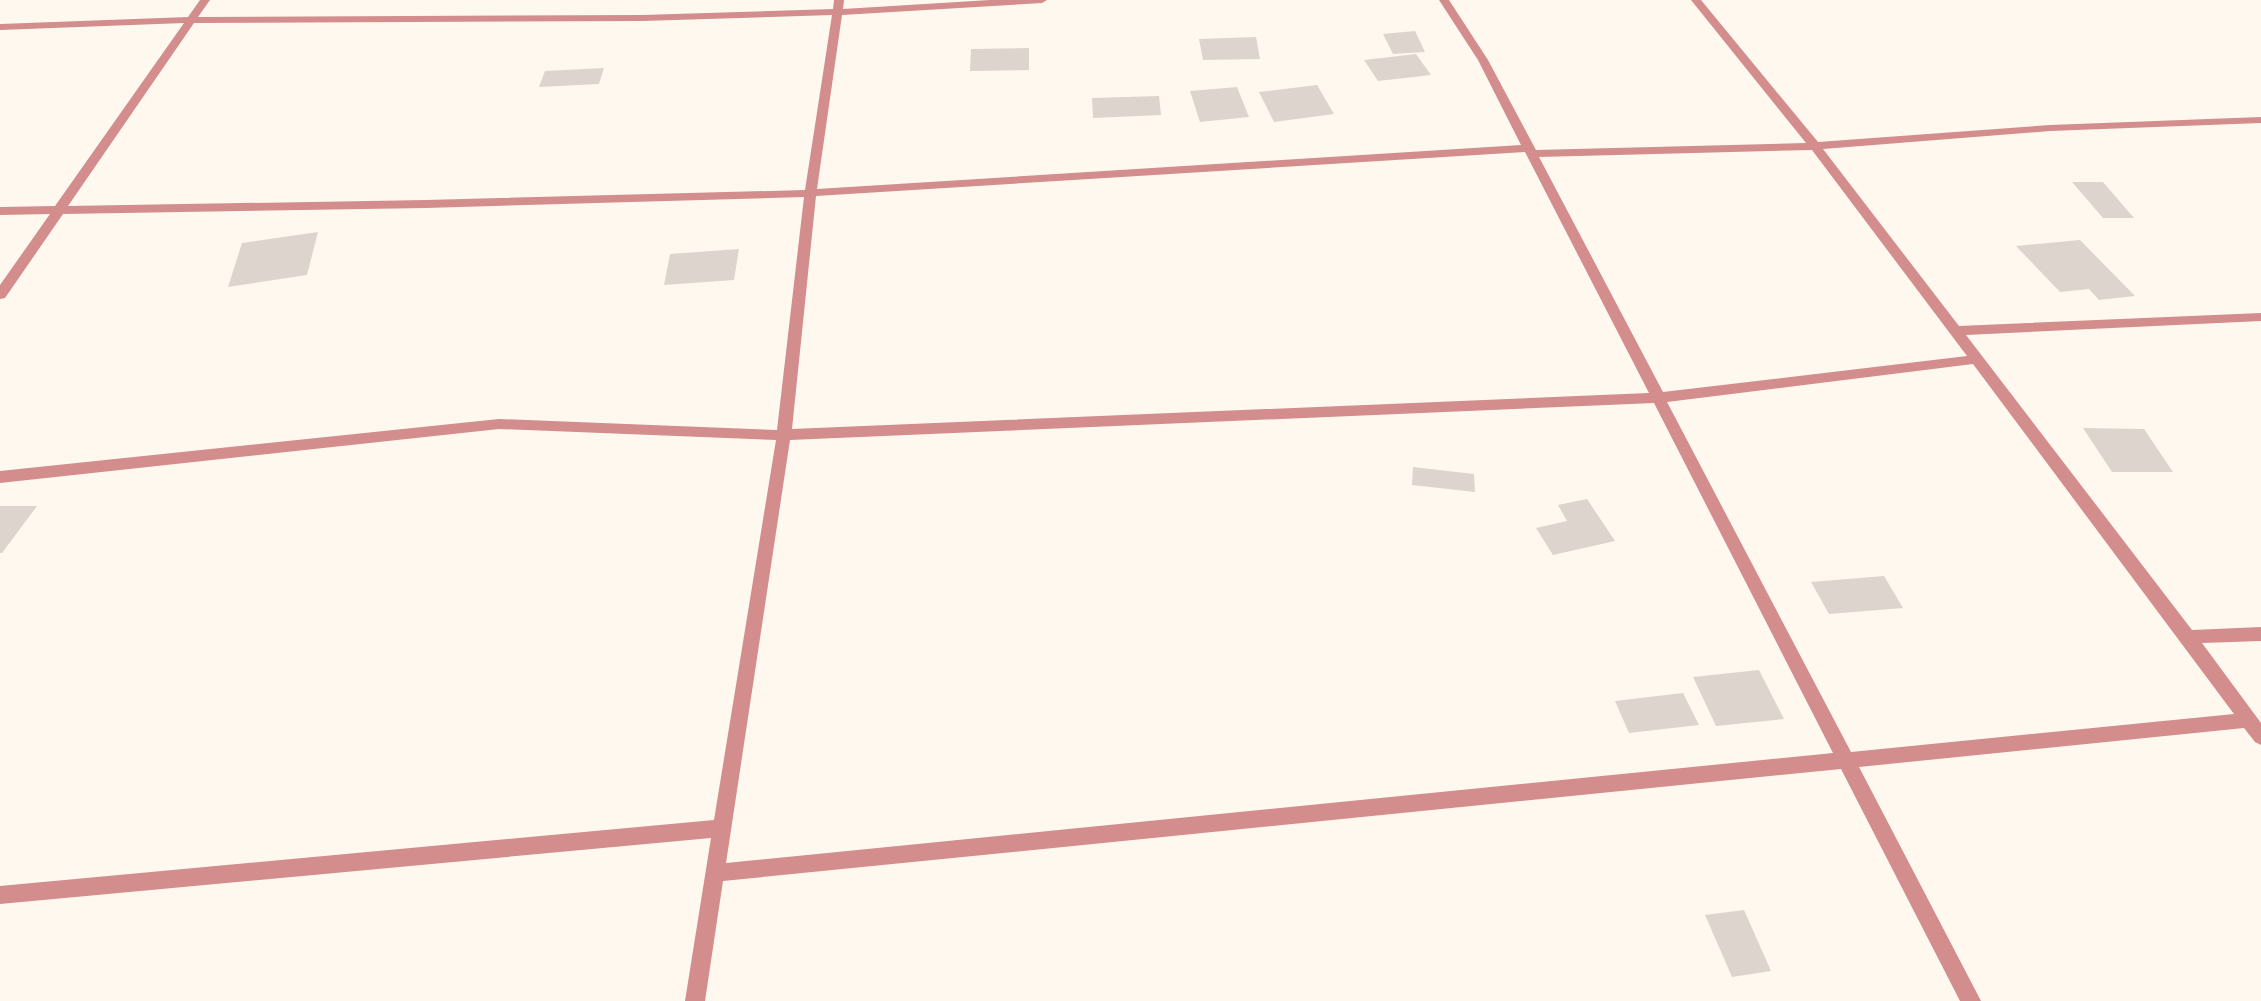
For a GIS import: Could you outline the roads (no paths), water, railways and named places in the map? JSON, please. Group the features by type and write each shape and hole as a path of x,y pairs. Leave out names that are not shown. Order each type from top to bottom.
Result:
{"street":[{"path":"0,295 62,209 205,0"},
{"path":"0,27 192,20 642,18 837,6 1042,0"},
{"path":"1444,0 1483,60 1971,1001"},
{"path":"1696,0 1815,146 2188,637 2261,737"},
{"path":"694,1001 784,435 810,193 837,6"},
{"path":"0,211 426,204 810,193 1530,151 1815,146 2050,128 2261,120"},
{"path":"1956,331 2261,317"},
{"path":"0,477 499,424 784,435 1657,398 1978,359"},
{"path":"2188,637 2261,634"},
{"path":"714,873 2248,720"},
{"path":"0,895 722,828"}]}
